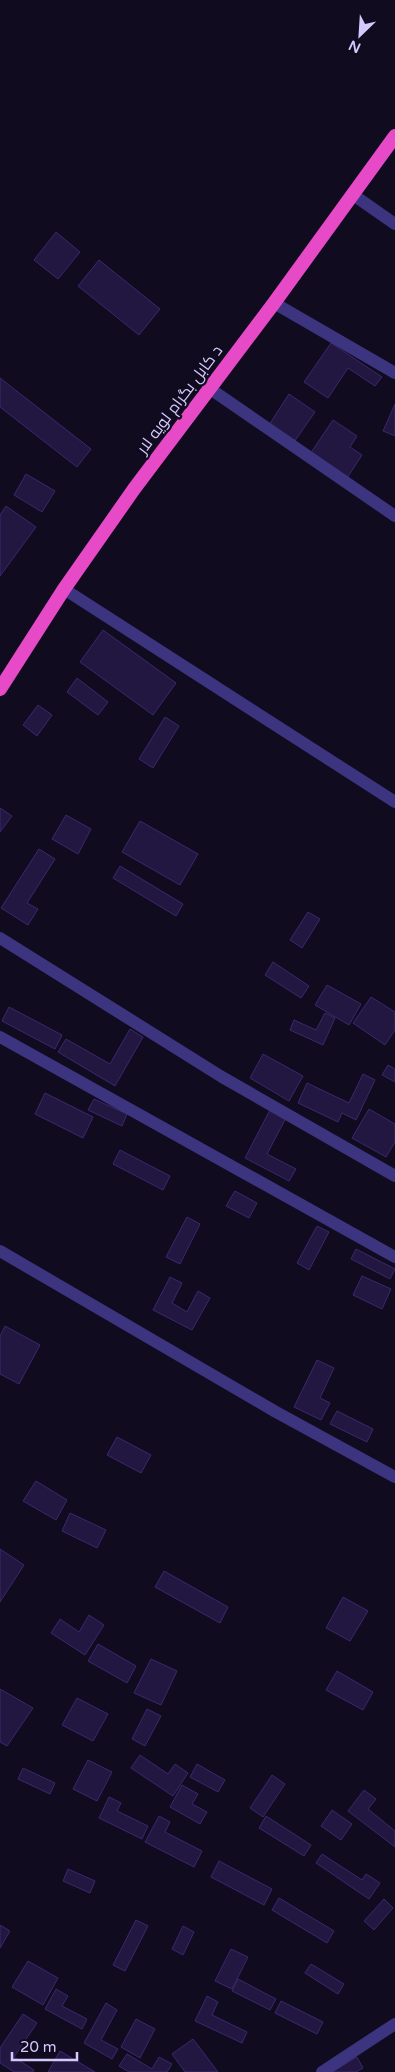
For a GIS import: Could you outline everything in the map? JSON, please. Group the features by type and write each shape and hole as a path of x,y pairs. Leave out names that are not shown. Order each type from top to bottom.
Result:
{"highway":[{"name":"د کابل بگرام لویه لار","path":"0,690 64,589 134,489 274,303 395,136"}],"street":[{"path":"352,194 395,224"},
{"path":"274,303 395,373"},
{"path":"210,388 395,516"},
{"path":"64,589 395,802"},
{"path":"0,938 222,1077 395,1176"},
{"path":"0,1037 395,1257"},
{"path":"0,1251 276,1412 395,1477"},
{"path":"322,2072 395,2024"}],"building":[{"path":"56,232 80,252 58,279 34,260"},
{"path":"99,260 160,309 139,335 78,286"},
{"path":"331,343 382,377 375,386 348,368 328,398 304,382"},
{"path":"0,378 91,449 77,467 0,407"},
{"path":"289,394 315,412 294,442 269,425"},
{"path":"395,404 395,436 383,431"},
{"path":"333,420 357,436 350,447 362,455 347,478 310,454"},
{"path":"26,474 55,491 42,512 14,495"},
{"path":"6,506 36,527 0,576 0,515"},
{"path":"103,630 176,683 153,715 80,662"},
{"path":"77,678 108,702 98,715 67,692"},
{"path":"38,705 52,715 37,736 23,725"},
{"path":"165,717 179,726 153,768 139,759"},
{"path":"0,808 12,816 0,832"},
{"path":"66,815 91,829 78,854 52,839"},
{"path":"140,821 198,854 180,885 122,852"},
{"path":"39,849 55,859 27,903 38,909 28,925 1,908"},
{"path":"120,866 183,904 176,916 113,878"},
{"path":"308,912 320,919 302,948 290,940"},
{"path":"273,962 309,986 301,998 265,975"},
{"path":"327,985 361,1004 349,1025 315,1005"},
{"path":"371,997 395,1012 395,1030 385,1045 353,1023"},
{"path":"9,1007 62,1035 55,1049 2,1021"},
{"path":"325,1013 335,1018 323,1045 290,1030 294,1020 316,1030"},
{"path":"130,1029 143,1037 115,1086 58,1052 66,1039 110,1064"},
{"path":"263,1054 303,1076 289,1101 250,1078"},
{"path":"388,1065 395,1069 395,1082 382,1075"},
{"path":"363,1074 375,1080 356,1120 342,1113 338,1122 298,1103 307,1083 349,1103"},
{"path":"45,1093 93,1117 83,1138 35,1114"},
{"path":"94,1099 127,1114 122,1126 88,1110"},
{"path":"271,1108 287,1116 267,1154 296,1169 289,1181 245,1158"},
{"path":"369,1109 395,1124 395,1142 386,1157 352,1138"},
{"path":"120,1150 170,1176 163,1190 113,1164"},
{"path":"235,1191 257,1203 249,1218 226,1206"},
{"path":"187,1217 200,1224 180,1264 166,1257"},
{"path":"317,1226 329,1232 309,1270 297,1263"},
{"path":"356,1249 395,1269 390,1279 351,1259"},
{"path":"362,1276 391,1289 382,1309 353,1295"},
{"path":"170,1277 182,1283 172,1303 187,1312 198,1291 210,1298 192,1330 153,1310"},
{"path":"5,1326 40,1345 19,1384 0,1374 0,1336"},
{"path":"317,1360 334,1368 320,1398 330,1403 321,1420 294,1407"},
{"path":"337,1411 373,1429 367,1442 330,1424"},
{"path":"117,1437 151,1455 141,1473 107,1455"},
{"path":"36,1481 67,1500 56,1520 23,1501"},
{"path":"70,1513 106,1530 97,1548 62,1531"},
{"path":"0,1549 24,1565 0,1602"},
{"path":"164,1571 228,1607 220,1623 155,1587"},
{"path":"343,1597 368,1611 350,1641 326,1628"},
{"path":"89,1615 104,1625 85,1655 51,1633 60,1619 79,1632"},
{"path":"98,1644 136,1666 127,1683 88,1661"},
{"path":"151,1659 177,1671 161,1705 134,1693"},
{"path":"337,1671 373,1692 363,1710 326,1690"},
{"path":"0,1689 33,1708 7,1746 0,1742"},
{"path":"77,1698 108,1714 93,1741 62,1725"},
{"path":"147,1709 161,1716 145,1746 132,1739"},
{"path":"140,1755 168,1774 175,1764 188,1773 173,1796 131,1768"},
{"path":"88,1760 112,1772 97,1801 73,1789"},
{"path":"197,1764 225,1780 218,1792 190,1777"},
{"path":"23,1768 55,1783 50,1794 18,1779"},
{"path":"272,1775 285,1784 263,1817 250,1808"},
{"path":"182,1785 198,1794 192,1804 207,1812 200,1824 170,1807"},
{"path":"364,1790 376,1799 368,1809 395,1831 395,1847 348,1811"},
{"path":"109,1797 121,1803 117,1811 148,1826 142,1839 99,1818"},
{"path":"332,1810 352,1824 341,1840 321,1826"},
{"path":"159,1816 170,1822 165,1832 202,1851 194,1867 145,1842"},
{"path":"266,1816 311,1845 304,1856 259,1828"},
{"path":"322,1854 362,1880 366,1874 380,1883 369,1899 316,1863"},
{"path":"219,1861 272,1889 264,1905 211,1877"},
{"path":"68,1869 95,1881 90,1893 63,1881"},
{"path":"279,1898 334,1931 327,1943 272,1910"},
{"path":"384,1899 393,1908 374,1930 364,1921"},
{"path":"136,1920 148,1926 125,1971 113,1965"},
{"path":"0,1925 10,1931 0,1948"},
{"path":"183,1926 194,1932 183,1955 172,1949"},
{"path":"231,1949 248,1957 232,1989 215,1981"},
{"path":"28,1961 58,1978 43,2005 12,1987"},
{"path":"311,1964 344,1984 338,1994 305,1973"},
{"path":"238,1979 276,1999 270,2010 232,1991"},
{"path":"56,1989 68,1996 62,2006 87,2019 82,2029 45,2009"},
{"path":"207,1996 218,2002 212,2015 247,2032 242,2043 195,2021"},
{"path":"281,2001 323,2022 317,2034 275,2013"},
{"path":"106,2003 117,2010 101,2040 118,2049 112,2059 84,2043"},
{"path":"23,2014 37,2023 14,2057 34,2070 33,2072 14,2072 0,2063 0,2048"},
{"path":"136,2019 155,2029 140,2058 121,2047"},
{"path":"193,2039 218,2072 185,2072 172,2054"},
{"path":"60,2051 95,2072 48,2072"},
{"path":"127,2054 152,2069 159,2057 172,2064 167,2072 129,2072 119,2066"},
{"path":"357,2057 363,2068 356,2072 332,2072"}]}
